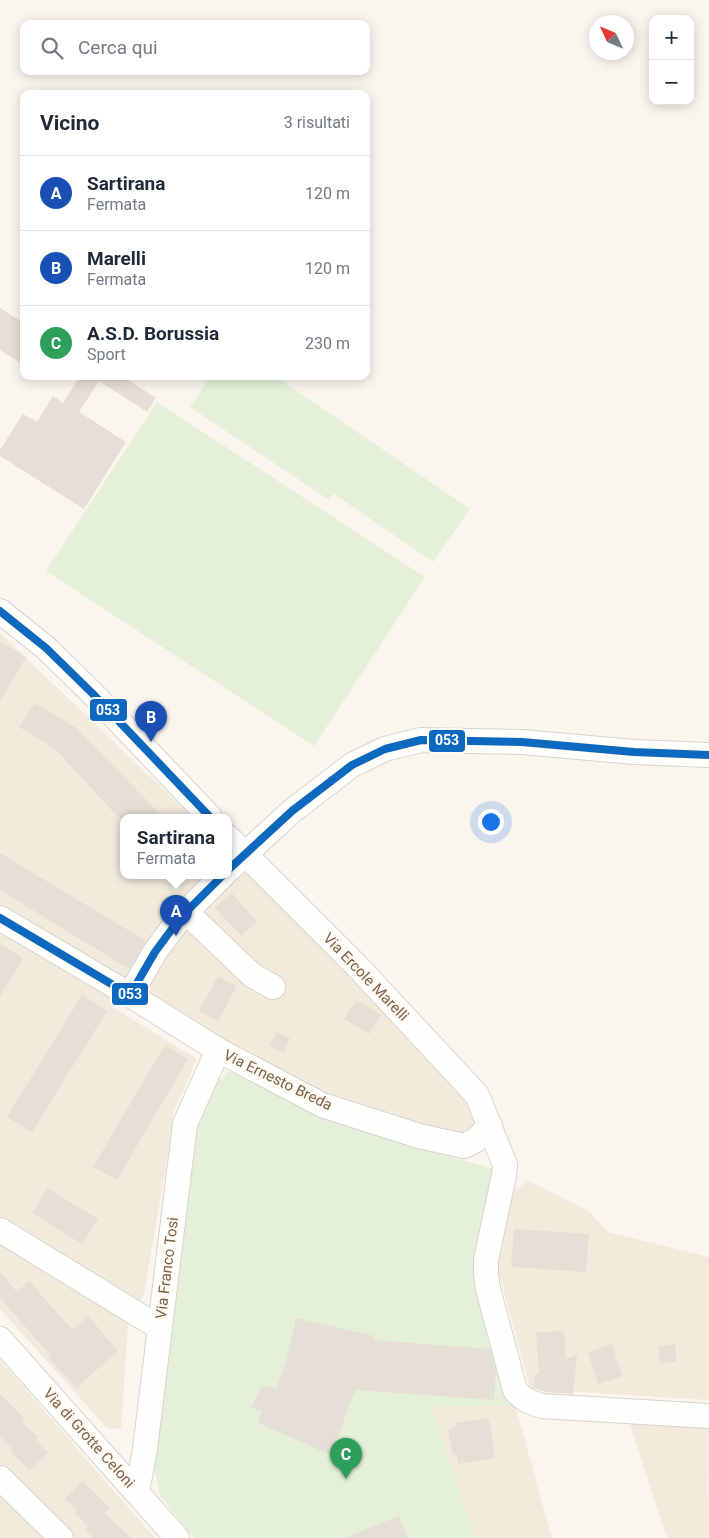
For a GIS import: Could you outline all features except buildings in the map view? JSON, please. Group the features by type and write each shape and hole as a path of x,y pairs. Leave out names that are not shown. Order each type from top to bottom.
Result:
{"street":[{"path":"0,611 46,648 93,694 207,814"},
{"path":"236,862 292,811 352,765 385,749 421,740 522,742 634,752 709,755"},
{"name":"Via Ercole Marelli","path":"232,850 236,862 357,966 477,1095 505,1165 486,1260 486,1274 488,1289 515,1390 520,1396 528,1402 542,1406 709,1416"},
{"path":"130,995 155,952 180,918 220,879"},
{"path":"186,912 252,975 273,988"},
{"name":"Via Ernesto Breda","path":"0,918 218,1050 322,1105 418,1136 464,1146 476,1140 490,1126"},
{"name":"Via Franco Tosi","path":"137,1492 145,1449 185,1124 218,1050"},
{"path":"0,1230 160,1328"},
{"name":"Via di Grotte Celoni","path":"0,1339 177,1538"},
{"path":"0,1478 61,1538"}],"shaded area":[{"path":"0,633 189,814 120,814 120,879 206,879 111,1006 197,1059 174,1111 144,1293 128,1324 121,1429 107,1428 0,1309"},
{"path":"243,867 444,1071 479,1116 473,1131 462,1133 418,1125 335,1100 260,1064 142,989 169,942"},
{"path":"527,1180 589,1211 608,1232 709,1257 709,1400 530,1389 494,1255 510,1187 519,1188"},
{"path":"0,1360 155,1538 0,1538"},
{"path":"515,1405 552,1538 475,1538 431,1407"},
{"path":"628,1419 709,1423 708,1538 667,1538"}],"green space":[{"path":"208,380 281,380 470,509 433,562 334,494 329,500 190,407"},
{"path":"157,402 425,577 314,746 46,571"},
{"path":"229,1071 355,1129 498,1170 475,1283 515,1405 432,1407 475,1538 194,1538 160,1496 154,1468 154,1447 196,1117 211,1087"}],"transit line":[{"name":"053","path":"0,611 46,648 93,694 207,814"},
{"name":"053","path":"232,866 292,811 352,765 385,749 421,740 522,742 634,752 709,755"},
{"name":"053","path":"0,918 130,995 155,952 180,918 219,879"}],"place":[{"name":"Marelli","path":"151,742"},
{"name":"Sartirana","path":"176,936"},
{"name":"A.S.D. Borussia","path":"346,1479"}]}
